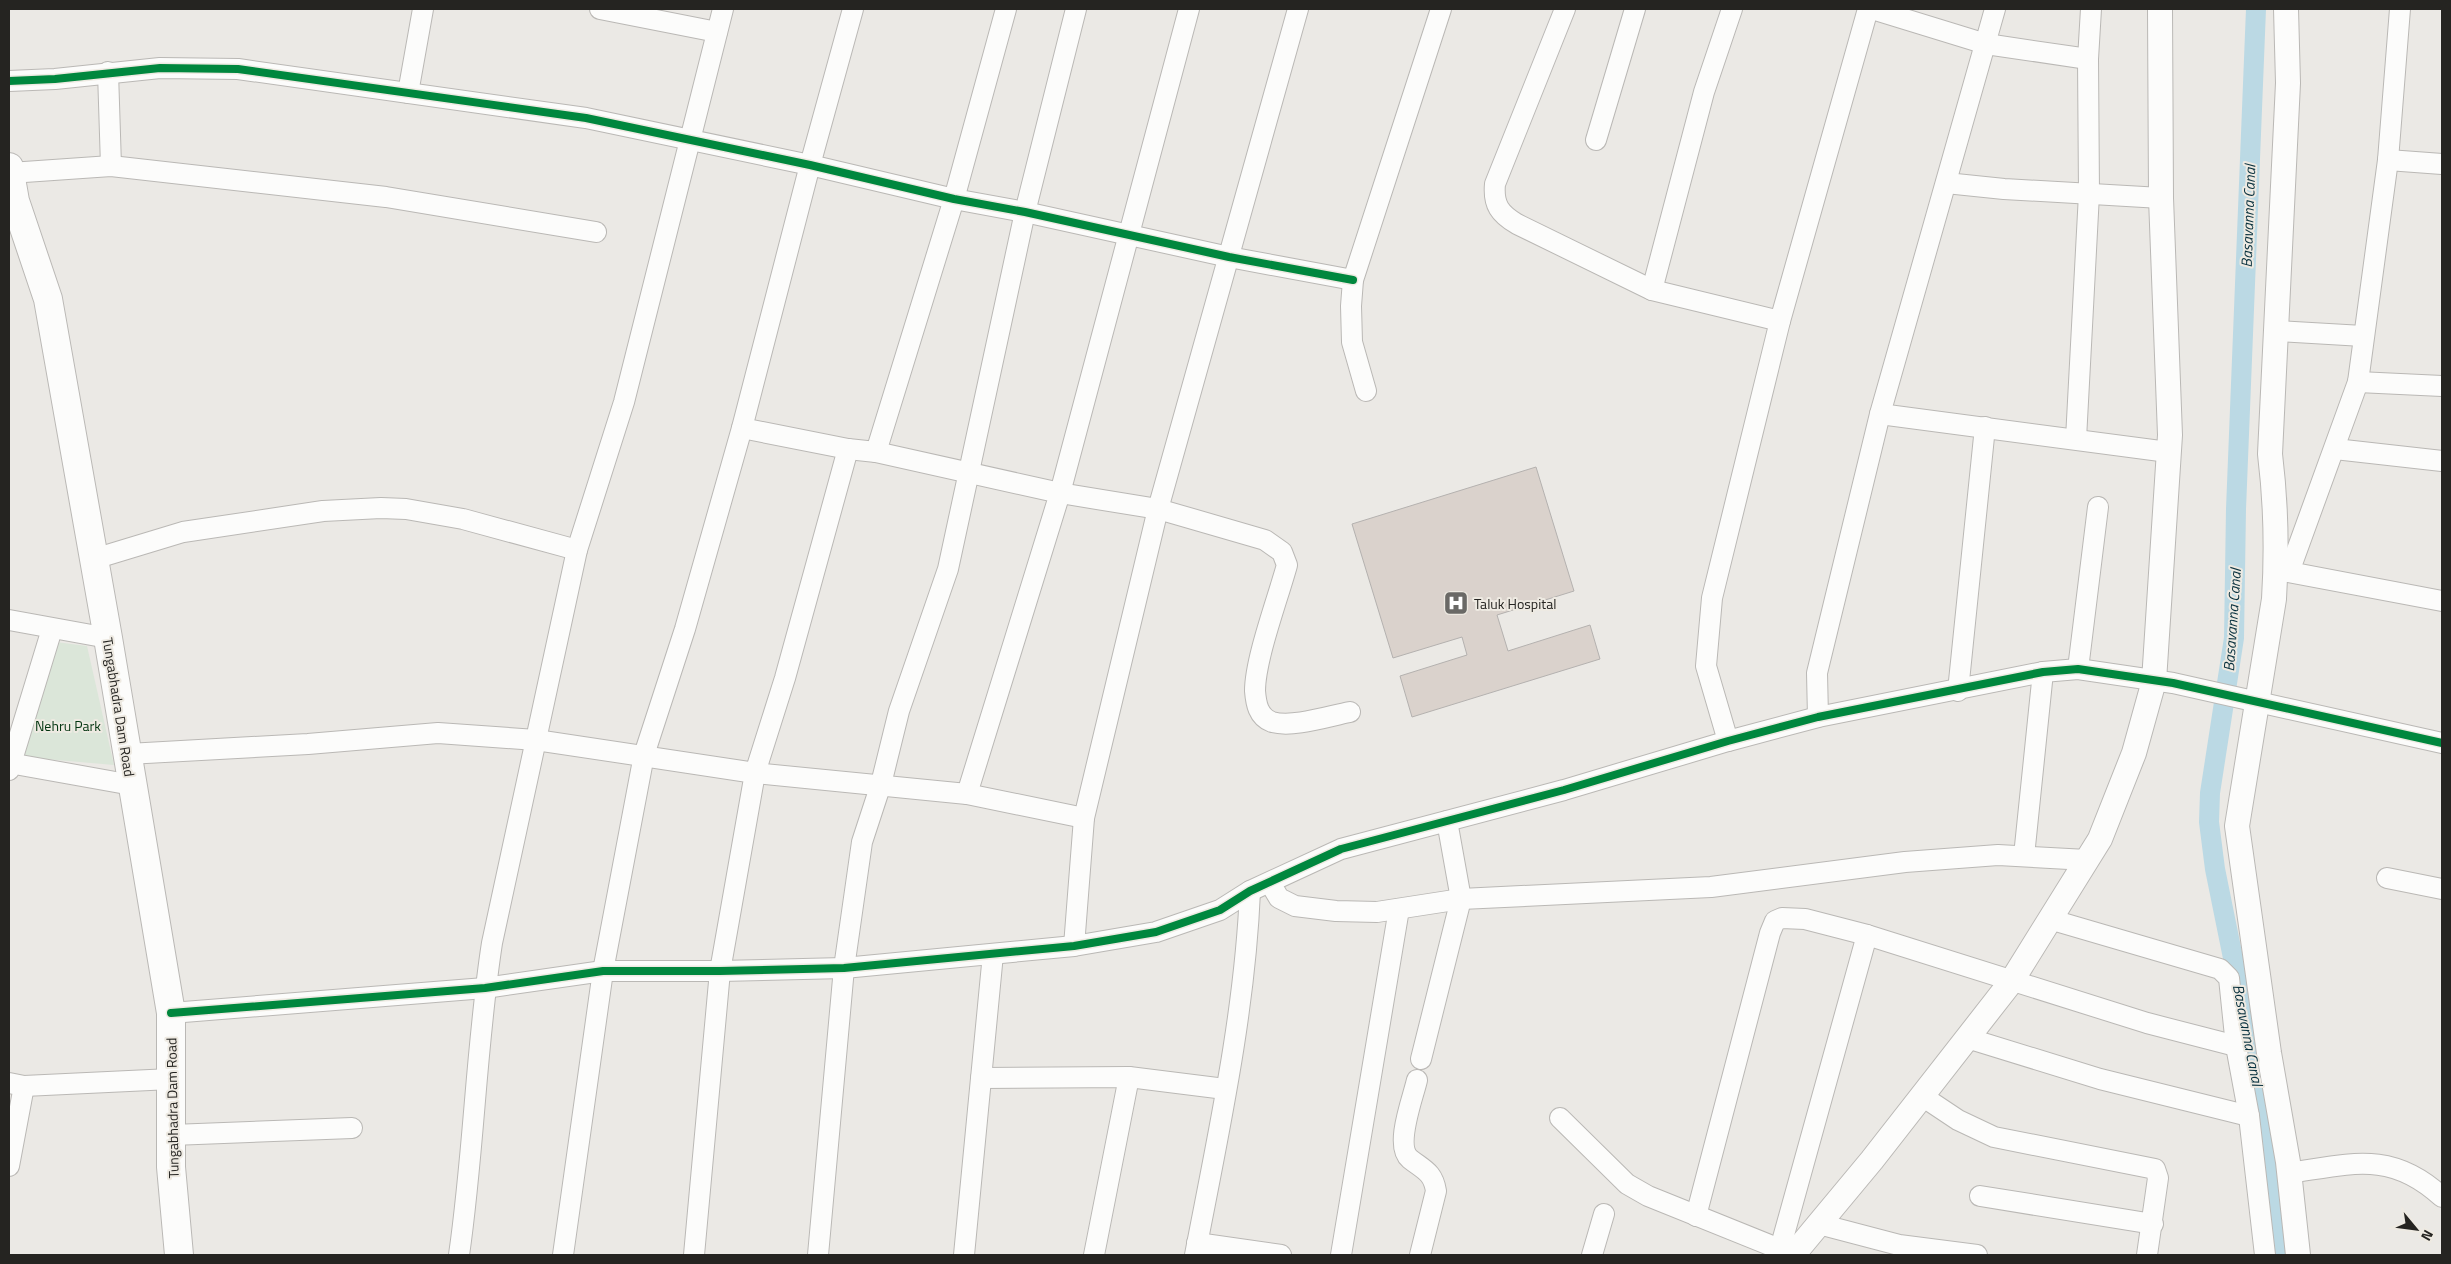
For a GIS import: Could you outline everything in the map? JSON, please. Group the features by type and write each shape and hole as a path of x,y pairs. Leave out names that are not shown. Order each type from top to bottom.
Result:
{"main road":[{"name":"Tungabhadra Dam Road","path":"9,170 12,202 48,299 128,754 171,1013 171,1167 179,1255"}],"street":[{"path":"408,93 422,9"},
{"path":"600,9 717,32"},
{"path":"459,1255 468,1192 485,988 492,943 577,550 624,402 723,9"},
{"path":"563,1255 603,971 644,755 685,630 742,428 810,165 853,9"},
{"path":"876,452 954,200 1006,9"},
{"path":"818,1255 844,968 862,842 881,784 899,711 948,569 1025,212 1076,9"},
{"path":"968,794 1060,493 1189,9"},
{"path":"1074,946 1084,818 1158,510 1298,9"},
{"path":"1366,391 1352,342 1350,306 1353,280 1441,9"},
{"path":"1566,9 1495,184 1494,196 1497,208 1505,217 1517,224 1652,290 1780,321"},
{"path":"1596,140 1635,9"},
{"path":"1652,290 1704,92 1732,9"},
{"path":"1728,741 1706,666 1712,598 1780,321 1868,9"},
{"path":"1872,9 1986,44 2048,55 2088,59"},
{"path":"1818,717 1817,673 1880,414 1995,9"},
{"path":"2076,439 2089,194 2088,59 2091,9"},
{"path":"1789,1253 1819,1224 2011,982 2100,839 2163,682 2168,452 2170,435 2160,198 2160,9"},
{"path":"2283,571 2270,454 2288,82 2286,9"},
{"path":"2298,1255 2289,1173 2269,1052 2237,826 2248,700 2274,600 2283,571 2334,449 2358,382 2388,160 2400,9"},
{"path":"9,81 55,79 160,68 238,69 586,118 810,165 954,200 1025,212 1128,233 1229,257 1353,280"},
{"path":"108,72 111,166"},
{"path":"2388,160 2442,164"},
{"path":"9,170 111,166 386,197 596,232"},
{"path":"1946,183 2160,198"},
{"path":"2276,331 2363,336"},
{"path":"2358,382 2442,386"},
{"path":"1880,414 2168,452"},
{"path":"1958,690 1985,427"},
{"path":"742,428 848,449 876,452 1060,493 1158,510 1265,540 1282,552 1287,565 1262,655 1255,689 1256,702 1263,717 1286,724 1350,712"},
{"path":"694,1255 720,971 756,773 785,678 848,449"},
{"path":"2334,449 2442,460"},
{"path":"2078,669 2098,506"},
{"path":"94,559 183,532 323,511 382,508 406,509 463,519 577,550"},
{"path":"2283,571 2442,601"},
{"path":"9,620 108,638"},
{"path":"52,629 9,765 132,785"},
{"path":"171,1013 485,988 603,971 844,968 1074,946 1156,932 1220,910 1250,891 1341,849 1564,790 1728,741 1818,717 2042,672 2078,669 2163,682 2442,743"},
{"path":"2024,856 2042,672"},
{"path":"128,754 308,744 438,733 536,740 756,773 968,794 1084,818"},
{"path":"1421,1059 1461,899 1447,821"},
{"path":"1270,883 1279,898 1295,906 1336,911 1377,912 1461,899 1711,887 1905,862 1998,855 2087,860"},
{"path":"2388,878 2442,889"},
{"path":"1250,891 1248,945 1225,1089 1196,1249 1281,1255"},
{"path":"1341,1255 1399,909"},
{"path":"1696,1216 1770,933 1775,922 1782,918 1805,920 1867,935 2011,982 2236,1046"},
{"path":"2049,920 2226,972 2231,990 2236,1046 2249,1116 2265,1255"},
{"path":"1789,1253 1867,935"},
{"path":"964,1255 994,954"},
{"path":"1967,1038 2100,1079 2249,1116"},
{"path":"981,1078 1128,1077 1225,1089"},
{"path":"1094,1255 1128,1077"},
{"path":"9,1166 16,1084 172,1078"},
{"path":"1417,1080 1403,1135 1403,1144 1408,1158 1429,1172 1434,1180 1436,1191 1420,1255"},
{"path":"1922,1096 1958,1120 1994,1137 2155,1169 2158,1178 2153,1224 2147,1255"},
{"path":"1560,1118 1628,1184 1648,1196 1789,1253"},
{"path":"172,1135 352,1128"},
{"path":"2289,1173 2353,1164 2376,1163 2394,1167 2442,1197"},
{"path":"1980,1196 2153,1224"},
{"path":"1592,1255 1604,1214"},
{"path":"1819,1224 1898,1245 1977,1255"}],"green space":[{"name":"Nehru Park","path":"56,642 87,646 114,765 22,757"}],"building":[{"name":"Taluk Hospital","path":"1536,467 1574,591 1497,615 1508,651 1590,625 1600,659 1412,717 1400,676 1467,655 1462,637 1393,658 1352,524"}],"waterway":[{"name":"Basavanna Canal","path":"2256,9 2236,509 2234,638 2210,793 2209,822 2215,869 2261,1096 2277,1255"}],"cycle path":[{"path":"9,81 55,79 160,68 238,69 586,118 810,165 954,199 1025,212 1229,257 1353,280"},
{"path":"171,1013 485,988 603,971 844,968 1074,946 1156,932 1220,910 1250,891 1341,849 1564,790 1728,741 1818,717 2043,672 2078,669 2173,683 2442,743"}],"place":[{"name":"Taluk Hospital","path":"1456,603"}]}
